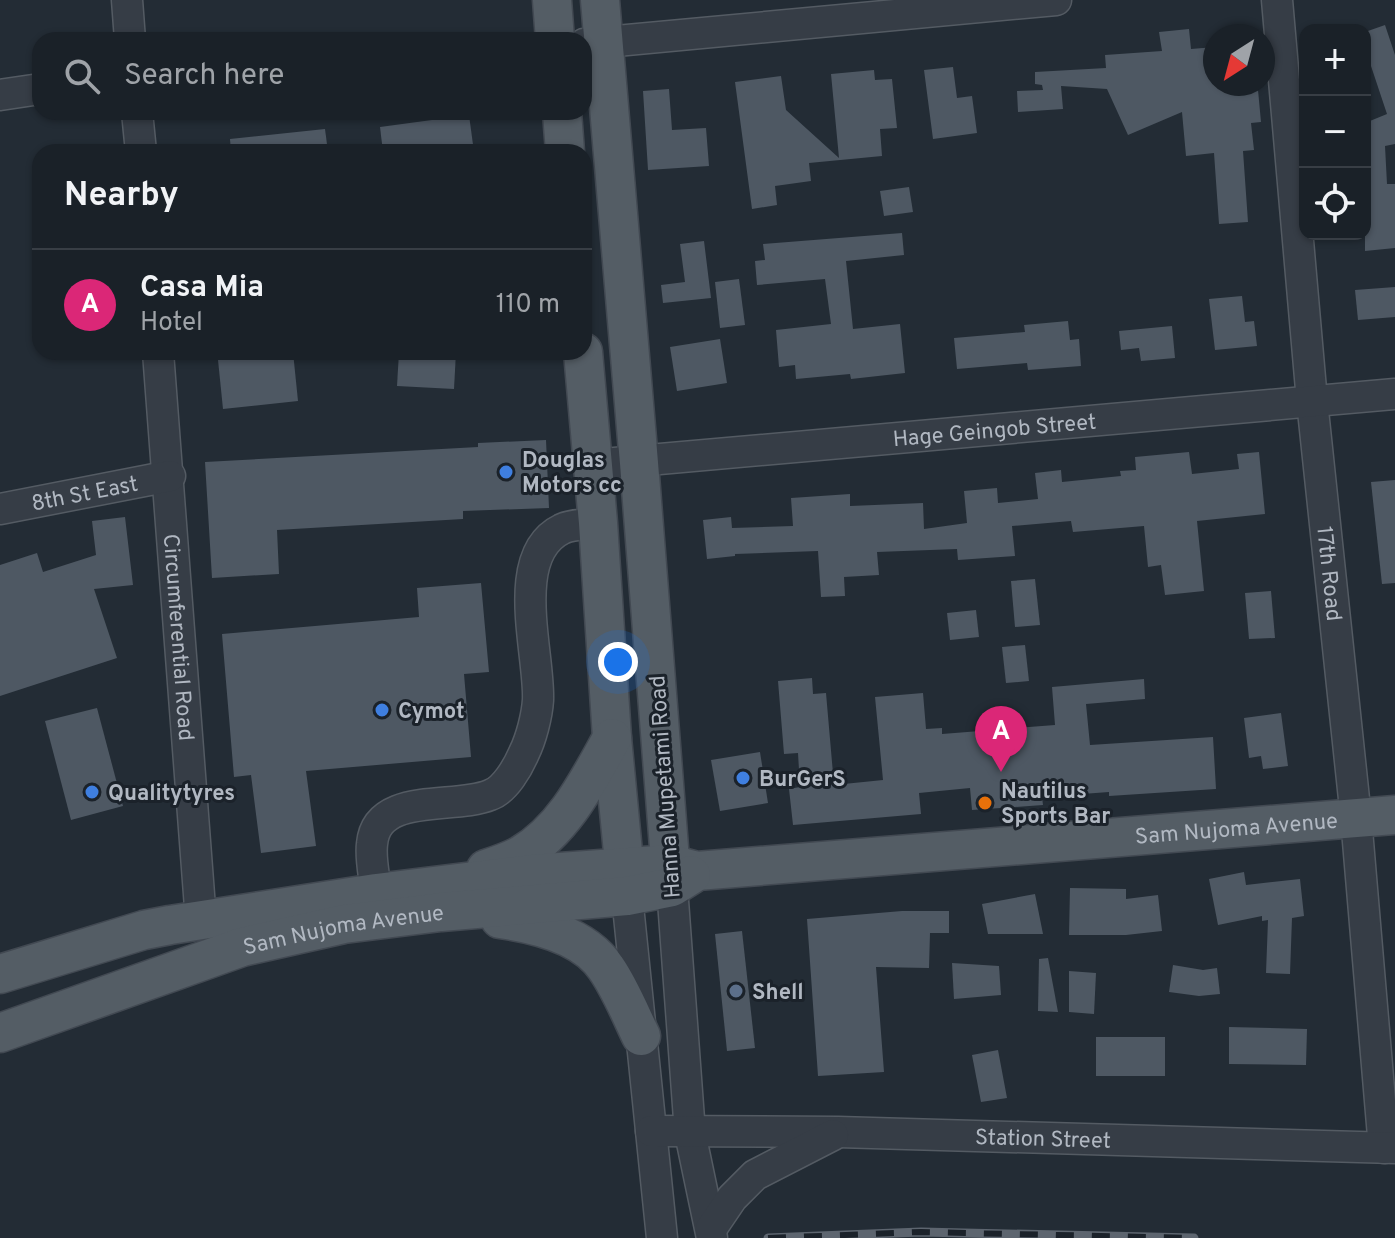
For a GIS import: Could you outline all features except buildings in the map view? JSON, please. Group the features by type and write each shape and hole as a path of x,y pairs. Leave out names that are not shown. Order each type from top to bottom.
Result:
{"main road":[{"path":"552,0 554,32"},
{"name":"Hanna Mupetami Road","path":"600,0 594,44 680,874"},
{"path":"563,120 564,144"},
{"name":"Hanna Mupetami Road","path":"584,360 626,882"},
{"path":"446,898 543,839 563,818 585,786 612,738"},
{"name":"Sam Nujoma Avenue","path":"0,974 144,930 376,893 446,898 626,882 680,874 1395,815"},
{"path":"446,898 571,937 605,965 641,1036"},
{"name":"Sam Nujoma Avenue","path":"0,1033 242,947 446,898"},
{"path":"201,921 209,932 210,943 203,960"}],"street":[{"path":"127,0 129,32"},
{"path":"594,44 1056,0"},
{"name":"17th Road","path":"1277,0 1312,401 1390,1148"},
{"path":"0,95 32,90"},
{"path":"138,120 140,144"},
{"name":"Circumferential Road","path":"159,360 170,476 201,921"},
{"name":"Hage Geingob Street","path":"592,465 1395,394"},
{"name":"8th St East","path":"0,509 170,476"},
{"path":"376,893 372,844 378,825 392,811 492,795 509,779 525,753 538,702 530,585 534,565 547,540 563,528 598,523"},
{"name":"Hanna Mupetami Road","path":"680,874 690,1133 711,1233"},
{"name":"Hanna Mupetami Road","path":"626,882 662,1238"},
{"name":"Station Street","path":"651,1131 838,1132 1390,1148"},
{"path":"711,1233 732,1198 755,1175 838,1132"}],"railway":[{"path":"768,1238 921,1232 1194,1238"}],"place":[{"name":"Douglas Motors cc","path":"506,472"},
{"name":"Cymot","path":"382,710"},
{"name":"Casa Mia","path":"1001,772"},
{"name":"BurGerS","path":"743,778"},
{"name":"Qualitytyres","path":"92,792"},
{"name":"Nautilus Sports Bar","path":"985,803"},
{"name":"Shell","path":"736,991"}]}
